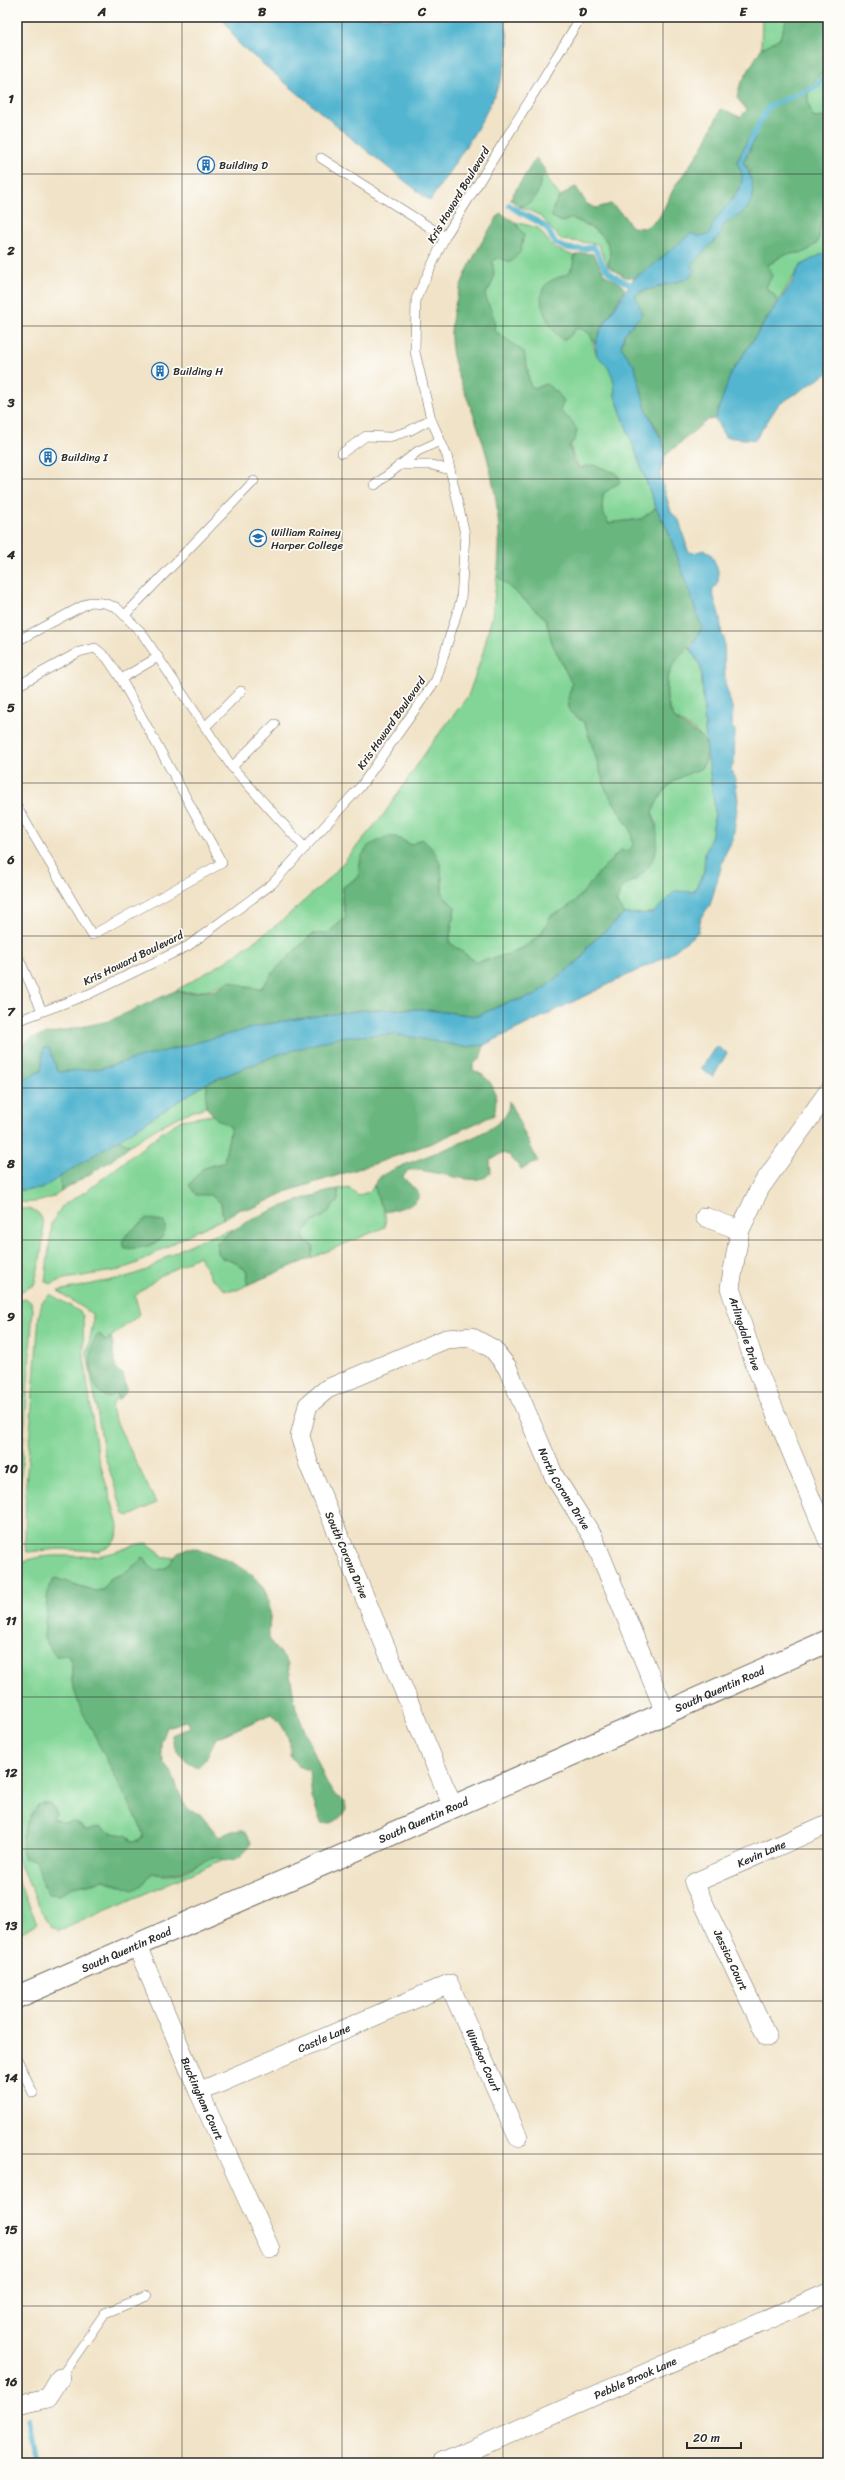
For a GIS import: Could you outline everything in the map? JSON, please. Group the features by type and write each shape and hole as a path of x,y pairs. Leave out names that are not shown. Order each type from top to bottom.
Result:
{"main road":[{"name":"South Quentin Road","path":"17,1996 137,1946 666,1714 828,1641"}],"street":[{"name":"Arlingdale Drive","path":"828,1092 760,1188 740,1230 730,1288 755,1364 828,1540"},
{"path":"705,1217 740,1230"},
{"name":"North Corona Drive","path":"408,1353 446,1339 471,1337 493,1349 507,1367 554,1476 593,1537 666,1714"},
{"name":"South Corona Drive","path":"408,1353 327,1389 308,1405 300,1436 308,1465 454,1807"},
{"name":"Kevin Lane","path":"694,1883 828,1824"},
{"name":"Jessica Court","path":"694,1883 767,2037"},
{"name":"Buckingham Court","path":"137,1946 199,2092 270,2249"},
{"name":"Castle Lane","path":"199,2092 448,1984"},
{"name":"Windsor Court","path":"448,1984 518,2137"},
{"name":"Pebble Brook Lane","path":"442,2463 828,2293"},
{"path":"17,2405 47,2398 60,2378"}],"lane":[{"name":"Kris Howard Boulevard","path":"17,1021 89,994 188,946 272,884 361,786 436,680 461,600 465,534 450,470 431,419 415,352 416,299 444,237 582,17"},
{"path":"321,158 444,237"},
{"path":"342,453 366,436 389,437 409,431 431,419"},
{"path":"375,485 418,451 440,441"},
{"path":"399,465 432,465 450,470"},
{"path":"125,615 254,481"},
{"path":"17,641 90,602 103,602 116,608 141,632 232,767 305,848"},
{"path":"17,686 79,652 95,648 107,658 121,679 222,863 92,935 17,807"},
{"path":"121,679 158,657"},
{"path":"205,728 241,691"},
{"path":"232,767 275,724"},
{"path":"17,954 42,1012"},
{"path":"17,2059 33,2093"},
{"path":"60,2378 105,2313 147,2296"}],"green space":[{"path":"762,17 787,17 780,38 761,49"},
{"path":"787,17 828,17 828,66 817,78 810,89 808,102 814,118 828,117 828,217 821,222 818,242 805,252 783,255 768,265 772,276 766,287 775,296 777,303 731,373 715,419 707,420 665,456 660,435 646,409 635,367 621,347 635,295 689,266 722,233 722,228 730,219 742,213 750,171 743,162 750,152 754,132 748,139 737,162 743,176 740,186 710,234 699,236 634,278 625,277 608,266 610,256 609,248 602,235 572,218 562,222 552,217 552,212 559,198 576,187 587,204 596,208 611,204 624,216 631,227 645,228 659,218 675,186 702,148 721,109 740,117 747,110 737,98 740,85 761,49 780,38"},
{"path":"828,66 828,117 814,118 808,102 808,95 817,78"},
{"path":"536,158 545,170 535,197 532,201 519,207 510,199"},
{"path":"545,170 547,179 560,196 552,209 562,222 572,218 595,230 601,235 609,248 610,256 608,266 598,244 562,240 540,216 519,207 532,201 535,197"},
{"path":"500,213 515,222 524,235 520,252 511,262 498,258 492,262 494,276 485,295 495,321 494,330 524,352 530,386 536,388 546,384 557,392 564,401 560,411 572,421 577,430 575,440 569,445 573,460 579,468 593,465 616,473 621,481 603,494 602,510 608,523 641,519 656,508 668,530 702,628 698,635 677,659 669,673 666,690 668,707 672,716 702,738 706,744 706,759 701,769 692,772 670,784 660,796 652,813 656,825 657,836 657,846 654,856 643,873 623,886 616,902 624,914 588,946 582,958 534,996 506,1003 477,1016 420,1009 366,1010 316,1016 267,1024 97,1069 58,1072 49,1048 44,1048 41,1071 17,1082 17,1047 34,1037 109,1021 175,991 188,993 216,990 230,981 246,987 260,989 279,966 312,934 328,933 346,917 342,900 343,887 358,877 361,857 368,846 386,837 396,837 411,845 421,839 434,851 440,864 442,895 455,907 449,942 476,962 500,957 521,949 530,943 545,927 551,915 566,909 572,904 621,850 628,851 633,846 631,830 606,790 585,723 570,712 568,699 572,684 552,643 546,619 497,576 499,556 498,516 492,477 481,438 459,377 451,344 451,332 456,300 461,285 483,240"},
{"path":"828,217 828,248 822,254 800,266 777,303 775,296 766,287 772,276 767,266 783,255 805,252 818,242 821,222"},
{"path":"515,222 538,228 554,248 574,256 574,262 568,274 549,282 568,338 577,328 588,332 592,338 597,355 609,368 614,383 615,396 656,508 641,519 608,523 602,510 603,494 621,481 616,473 593,465 580,468 573,457 571,446 570,440 572,421 565,417 536,388 530,386 527,364 494,330 485,295 494,276 492,262 524,235"},
{"path":"582,253 593,254 605,275 621,284 625,289 601,329 595,344 588,333 577,328 568,338 562,340 552,328 544,312 542,303 541,295 544,288 554,279 569,273 572,269 574,256"},
{"path":"497,576 546,619 552,643 572,684 568,699 570,712 585,723 606,790 631,830 633,846 628,851 621,850 572,904 566,909 551,915 545,927 530,943 521,949 500,957 476,962 449,942 455,907 442,895 442,877 411,845 396,837 361,857 358,877 343,887 342,900 347,917 328,933 312,934 279,966 260,989 246,987 230,981 210,989 190,992 175,991 225,962 278,924 331,877 384,814 432,743 468,696 482,656 492,616"},
{"path":"690,648 701,667 706,743 694,730 674,718 667,701 667,681 674,661"},
{"path":"708,757 715,812 712,835 705,853 704,872 693,892 675,891 653,913 624,914 616,902 623,885 638,879 657,825 652,813 660,796 670,784 692,772 701,769"},
{"path":"394,1034 465,1047 484,1045 480,1059 473,1064 473,1070 486,1078 493,1088 496,1100 494,1115 437,1141 377,1163 288,1191 253,1208 240,1209 223,1219 221,1203 211,1195 196,1195 189,1185 202,1169 224,1162 231,1127 217,1119 206,1107 207,1083 279,1054 340,1037"},
{"path":"207,1083 206,1107 176,1118 130,1145 117,1139"},
{"path":"509,1101 538,1162 521,1169 509,1155 502,1153 490,1160 491,1172 486,1177 476,1179 458,1178 426,1171 408,1170 403,1177 418,1192 419,1197 411,1205 386,1212 379,1202 374,1185 381,1176 486,1131 499,1122 507,1113"},
{"path":"213,1115 231,1127 224,1162 202,1169 211,1195 221,1203 223,1219 188,1235 140,1262 120,1270 64,1279 52,1284 45,1282 52,1223 62,1206 88,1190 165,1130 181,1120","holes":["146,1218 155,1243 126,1235 141,1225"]},
{"path":"117,1139 130,1145 112,1160 61,1192 60,1176"},
{"path":"60,1176 61,1192 40,1201 17,1202 17,1190 41,1189"},
{"path":"374,1185 384,1210 385,1227 311,1258 314,1246 303,1239 305,1231 313,1222 324,1216 338,1201 338,1189 347,1188 354,1191 357,1196 371,1191"},
{"path":"338,1189 338,1201 324,1216 313,1222 305,1231 303,1239 314,1246 311,1258 247,1285 248,1272 232,1260 223,1259 218,1253 217,1243 228,1234 257,1217 308,1197"},
{"path":"17,1208 31,1209 38,1213 43,1226 43,1236 40,1259 34,1285 17,1293"},
{"path":"146,1218 164,1222 165,1229 163,1235 154,1244 139,1248 125,1248 122,1242 124,1238"},
{"path":"233,1229 217,1243 223,1259 232,1260 248,1272 247,1285 237,1290 225,1290 211,1278 199,1256 160,1276 135,1296 140,1314 106,1341 100,1334 93,1346 91,1368 117,1393 119,1399 115,1399 111,1407 113,1415 156,1503 128,1517 124,1514 105,1457 87,1353 93,1323 92,1314 58,1291 126,1277 147,1270 169,1255 195,1242"},
{"path":"50,1294 80,1312 83,1316 84,1357 97,1453 118,1526 117,1538 109,1547 99,1551 60,1549 27,1552 25,1546 26,1484 39,1316 42,1302"},
{"path":"26,1299 31,1302 33,1309 17,1535 17,1301"},
{"path":"99,1334 106,1341 111,1337 115,1367 117,1371 123,1374 126,1390 123,1396 119,1399 117,1393 108,1398 98,1390 95,1384 91,1369 91,1353 92,1346"},
{"path":"147,1543 159,1552 163,1558 175,1557 169,1566 163,1569 153,1570 144,1557 127,1572 109,1579 103,1590 95,1591 55,1578 56,1656 68,1655 72,1665 72,1682 141,1827 143,1836 139,1841 132,1842 127,1835 110,1833 99,1827 87,1831 75,1822 64,1823 52,1818 55,1808 49,1803 38,1805 36,1860 41,1874 42,1886 60,1895 70,1888 104,1880 119,1886 142,1885 152,1873 171,1875 188,1870 213,1857 224,1859 59,1931 51,1926 45,1918 17,1859 17,1604 24,1562 32,1559 52,1556 102,1555"},
{"path":"194,1548 218,1556 242,1568 253,1576 261,1585 267,1596 270,1609 269,1640 288,1663 296,1709 327,1784 335,1795 345,1801 346,1810 332,1823 321,1823 312,1797 309,1770 298,1766 290,1756 290,1744 286,1734 280,1723 272,1714 216,1738 205,1760 198,1767 183,1758 174,1746 172,1735 190,1727 188,1720 167,1727 161,1743 161,1754 164,1764 172,1774 183,1802 189,1810 200,1814 219,1837 232,1831 242,1830 248,1835 251,1843 245,1852 233,1860 225,1860 214,1857 177,1873 152,1873 142,1885 134,1890 104,1880 70,1888 60,1895 48,1894 43,1886 36,1861 23,1858 22,1850 24,1830 38,1805 49,1803 57,1813 52,1819 64,1823 75,1822 87,1830 99,1827 110,1833 127,1835 132,1842 139,1841 143,1836 141,1827 79,1705 72,1682 72,1665 68,1655 56,1656 44,1639 49,1586 55,1578 95,1591 103,1590 109,1579 127,1572 144,1557 153,1570 159,1570 167,1567 181,1551"},
{"path":"17,1878 37,1923 17,1935"}],"water":[{"path":"222,17 504,17 508,44 505,64 499,85 490,105 479,126 430,201 356,142 239,44"},
{"path":"754,132 755,139 743,162 752,181 753,188 751,202 739,215 722,227 722,233 690,266 695,270 687,279 642,291 635,295 642,314 624,334 621,347 635,367 646,409 664,446 665,456 660,475 671,512 679,520 688,551 693,553 704,550 711,554 719,577 716,586 712,590 720,618 722,636 724,637 725,683 733,711 732,727 735,730 734,763 731,769 735,778 738,800 733,839 725,854 710,905 701,917 698,932 669,955 484,1045 465,1047 394,1034 340,1037 279,1054 207,1083 41,1189 17,1190 17,1082 41,1071 44,1048 49,1048 58,1072 97,1069 267,1024 316,1016 366,1010 420,1009 477,1016 506,1003 534,996 582,958 588,946 624,914 653,913 675,891 694,892 704,872 705,853 712,835 715,812 706,743 701,667 690,648 702,628 668,530 656,508 615,396 613,379 606,364 597,356 595,344 601,329 634,278 652,266 691,233 699,236 710,234 716,219 733,199 741,185 742,175 737,162 748,139"},
{"path":"828,248 828,373 778,405 755,440 725,437 715,419 731,373 791,284 800,266 822,254"},
{"path":"716,1046 727,1053 713,1077 701,1069"}],"waterway":[{"path":"751,139 769,106 817,86 828,72"},
{"path":"509,205 548,229 554,241 562,247 573,249 593,247 606,270 636,287"},
{"path":"28,2418 36,2463"}],"place":[{"name":"Building D","path":"206,165"},
{"name":"Building H","path":"160,371"},
{"name":"Building I","path":"48,457"},
{"name":"William Rainey Harper College","path":"258,538"}]}
